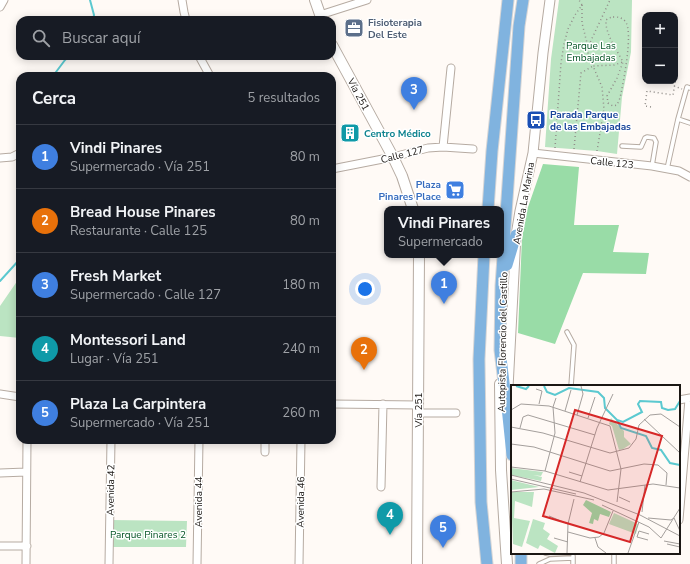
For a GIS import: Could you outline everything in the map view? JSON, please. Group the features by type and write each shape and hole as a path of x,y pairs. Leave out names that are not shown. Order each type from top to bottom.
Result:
{"highway":[{"path":"488,206 492,151 508,0"},
{"name":"Autopista Florencio del Castillo","path":"504,243 519,26 523,0"},
{"path":"501,286 516,235"},
{"name":"Autopista Florencio del Castillo","path":"484,258 479,359 481,502 486,564"},
{"name":"Autopista Florencio del Castillo","path":"500,350 503,258"},
{"path":"500,350 511,445"}],"main road":[{"path":"315,0 321,16"},
{"name":"Vía 251","path":"336,52 393,157 402,176 412,206"},
{"name":"Vía 251","path":"417,564 419,258"},
{"name":"Autopista Florencio del Castillo","path":"500,350 501,470 507,564"}],"street":[{"path":"0,8 4,0"},
{"path":"182,0 185,16"},
{"path":"324,16 367,0"},
{"name":"Avenida La Marina","path":"507,407 516,235 533,153 550,0"},
{"path":"201,60 208,72"},
{"path":"442,147 451,68"},
{"name":"Calle 127","path":"336,168 393,157 428,148 442,147 473,149"},
{"name":"Calle 123","path":"533,153 652,166 679,171 690,177"},
{"path":"0,158 16,156"},
{"path":"0,394 16,396"},
{"path":"680,400 690,398 687,458 680,512"},
{"path":"336,404 383,404 456,413"},
{"path":"381,486 383,404"},
{"path":"26,564 27,444"},
{"name":"Avenida 42","path":"109,564 111,444"},
{"name":"Avenida 44","path":"197,564 199,444"},
{"path":"265,444 265,452"},
{"name":"Avenida 46","path":"299,564 301,444"},
{"path":"0,473 26,472"},
{"path":"0,546 27,546"}],"lane":[{"path":"667,169 678,119 688,89"},
{"path":"678,119 690,123"},
{"path":"622,146 641,147 645,138 654,138 656,142 652,166"},
{"path":"567,332 574,345 571,385"},
{"path":"573,554 573,564"},
{"path":"539,564 550,559 573,558"}],"path":[{"path":"579,0 582,5 582,23 588,47 588,56 602,87 604,109 597,151"},
{"path":"588,47 610,0"},
{"path":"555,148 561,63 564,44 575,14 582,5"},
{"path":"619,17 626,22 628,29 628,44 620,98 617,105 613,106 608,103 607,96 624,62 608,32 606,20 609,18 619,17"},
{"path":"574,149 581,73 593,66 614,66 624,62"},
{"path":"651,107 645,106 647,91 673,95 674,86 688,89"}],"green space":[{"name":"Parque Las Embajadas","path":"559,0 632,0 631,52 622,97 617,154 545,147 551,59"},
{"path":"543,164 579,167 574,225 619,225 613,252 649,253 646,274 583,273 555,344 518,333 522,238 527,210"},
{"path":"16,283 16,338 0,336 0,306"},
{"name":"Parque Pinares 2","path":"110,520 187,521 186,547 110,547"}],"waterway":[{"path":"90,0 94,16"},
{"path":"56,72 65,60"},
{"path":"0,281 16,263"}],"place":[{"name":"Fisioterapia Del Este","path":"354,28"},
{"name":"Fresh Market","path":"414,110"},
{"name":"Parada Parque de las Embajadas","path":"536,120"},
{"name":"Centro Médico","path":"350,133"},
{"name":"Plaza Pinares Place","path":"455,190"},
{"name":"Vindi Pinares","path":"444,304"},
{"name":"Bread House Pinares","path":"364,370"},
{"name":"Montessori Land","path":"390,535"},
{"name":"Plaza La Carpintera","path":"443,548"}]}
